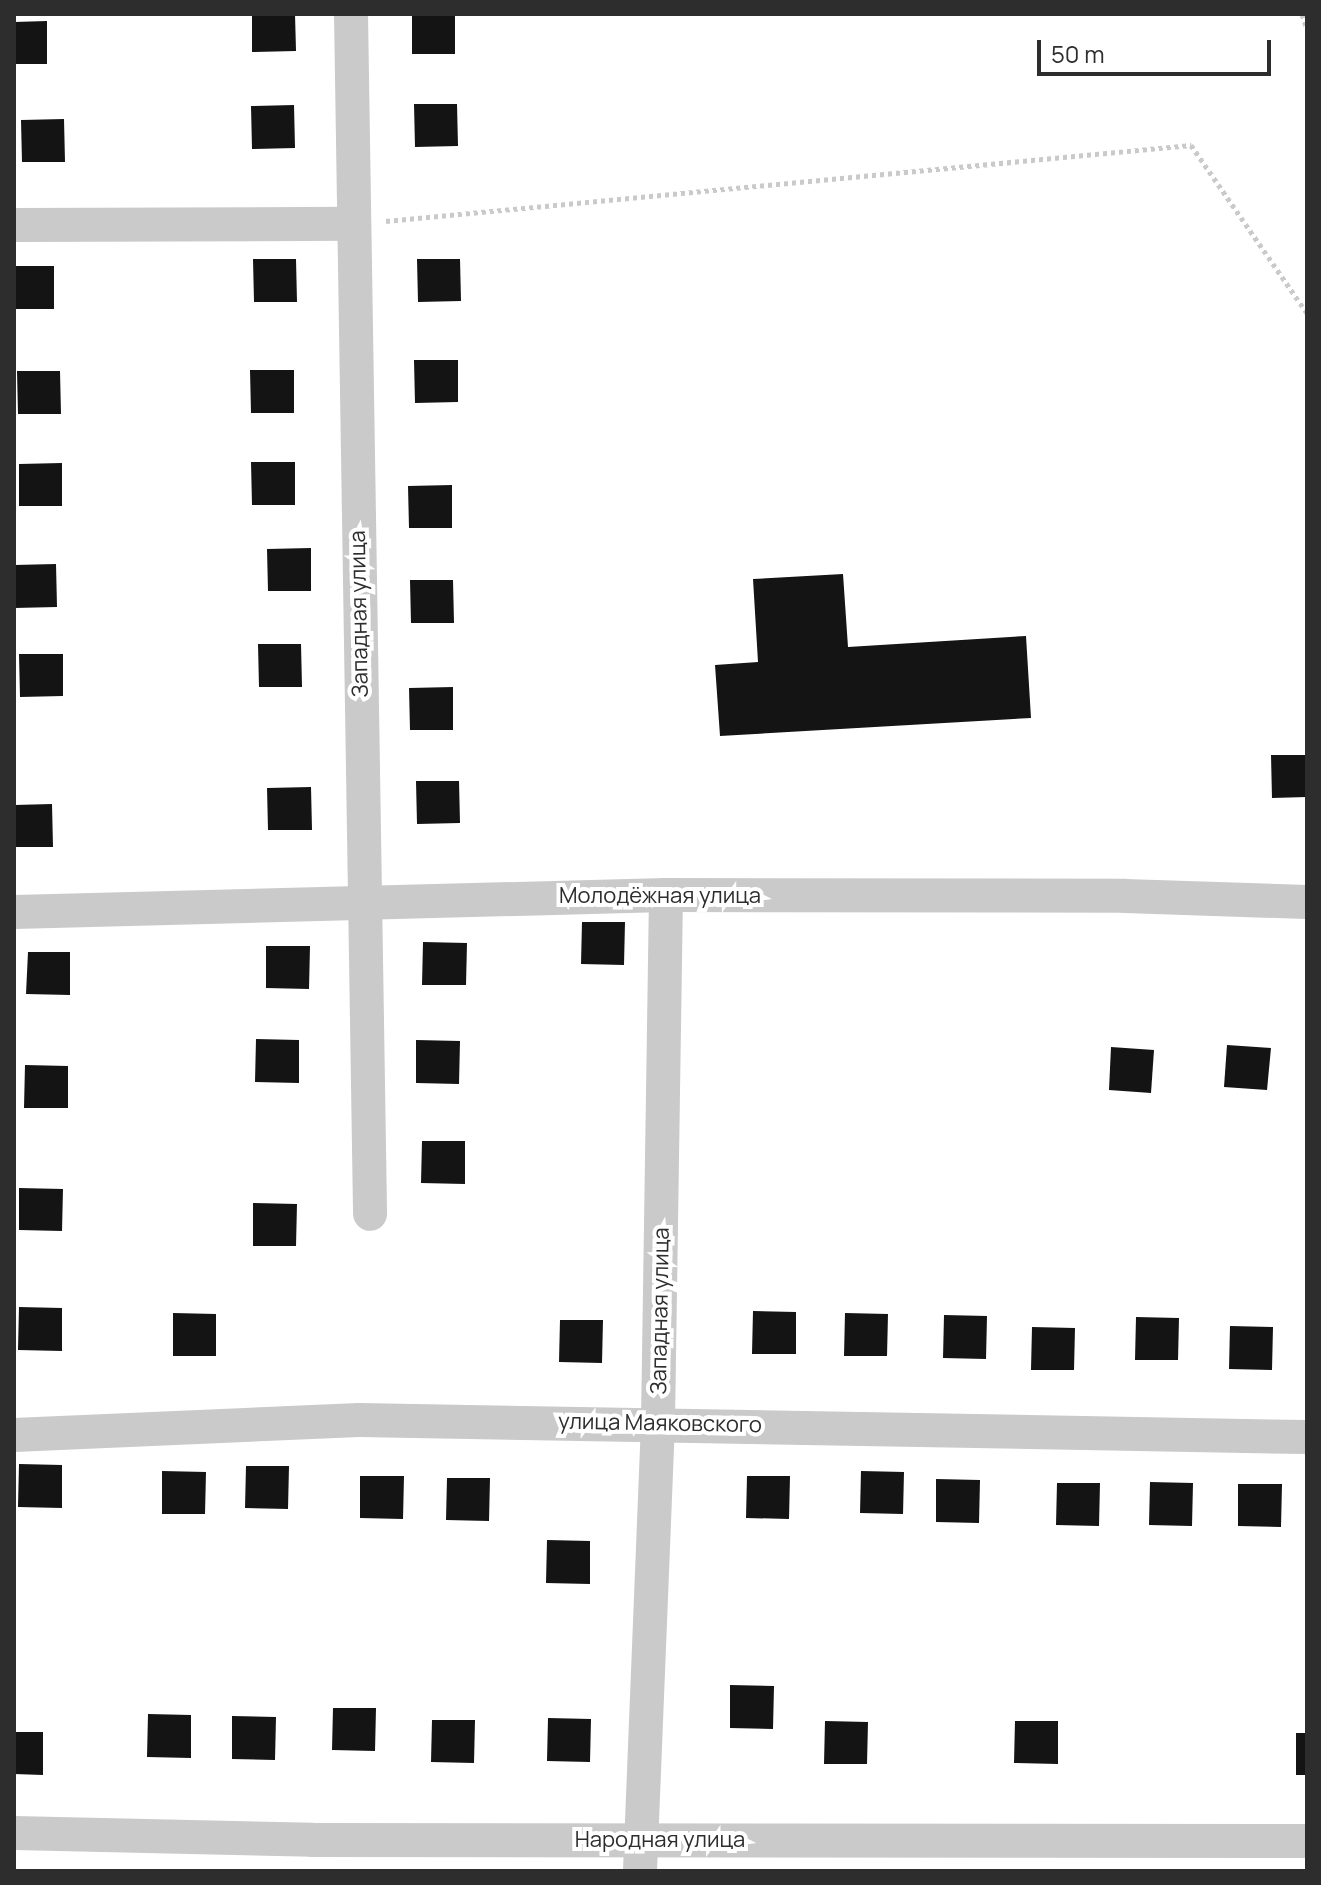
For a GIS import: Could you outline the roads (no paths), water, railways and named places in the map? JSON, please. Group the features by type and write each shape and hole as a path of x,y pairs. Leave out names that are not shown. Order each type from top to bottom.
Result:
{"street":[{"name":"Западная улица","path":"351,14 362,901 370,1214"},
{"path":"14,225 353,224"},
{"name":"Западная улица","path":"640,1856 658,1422 666,895"},
{"name":"Молодёжная улица","path":"14,912 666,895 1307,902"},
{"name":"улица Маяковского","path":"14,1435 359,1420 658,1422 1307,1437"},
{"name":"Народная улица","path":"14,1833 640,1856 1307,1841"}]}
